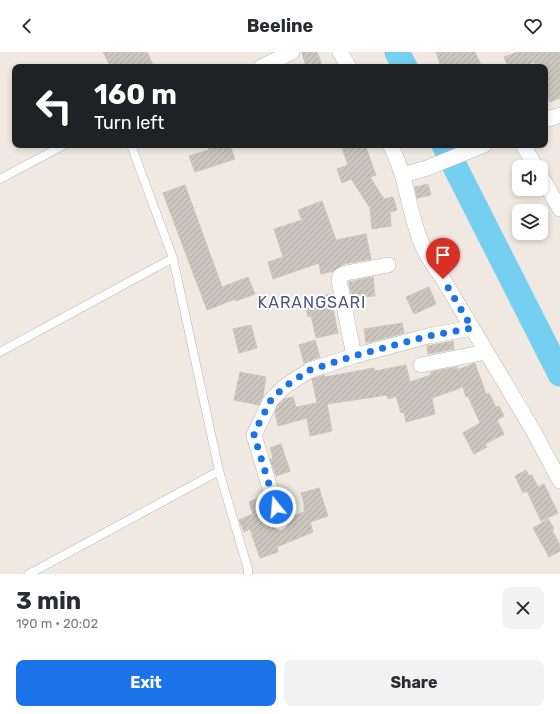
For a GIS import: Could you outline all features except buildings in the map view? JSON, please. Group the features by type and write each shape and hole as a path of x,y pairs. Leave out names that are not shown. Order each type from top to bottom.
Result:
{"street":[{"path":"267,64 292,52"},
{"path":"340,52 347,64"},
{"path":"548,119 560,115"},
{"path":"391,148 403,175 420,242 429,260 443,279 534,432 560,481"},
{"path":"403,175 427,168 477,148"},
{"path":"525,148 532,160"},
{"path":"548,188 560,209"},
{"path":"354,356 339,280 340,276 346,273 388,265"},
{"path":"280,522 254,435 271,400 284,387 310,370 354,356 428,336 472,328"},
{"path":"421,365 486,352"}],"lane":[{"path":"0,179 58,148"},
{"path":"132,148 173,258 219,471 248,569 248,574"},
{"path":"0,352 173,258"},
{"path":"29,574 219,471"}],"waterway":[{"path":"397,52 403,64"},
{"path":"446,148 560,374"}],"district":[{"name":"KARANGSARI","path":"312,302"}],"route":[{"path":"276,507 254,435 271,400 284,387 310,370 354,356 428,336 472,328 443,279"}]}
